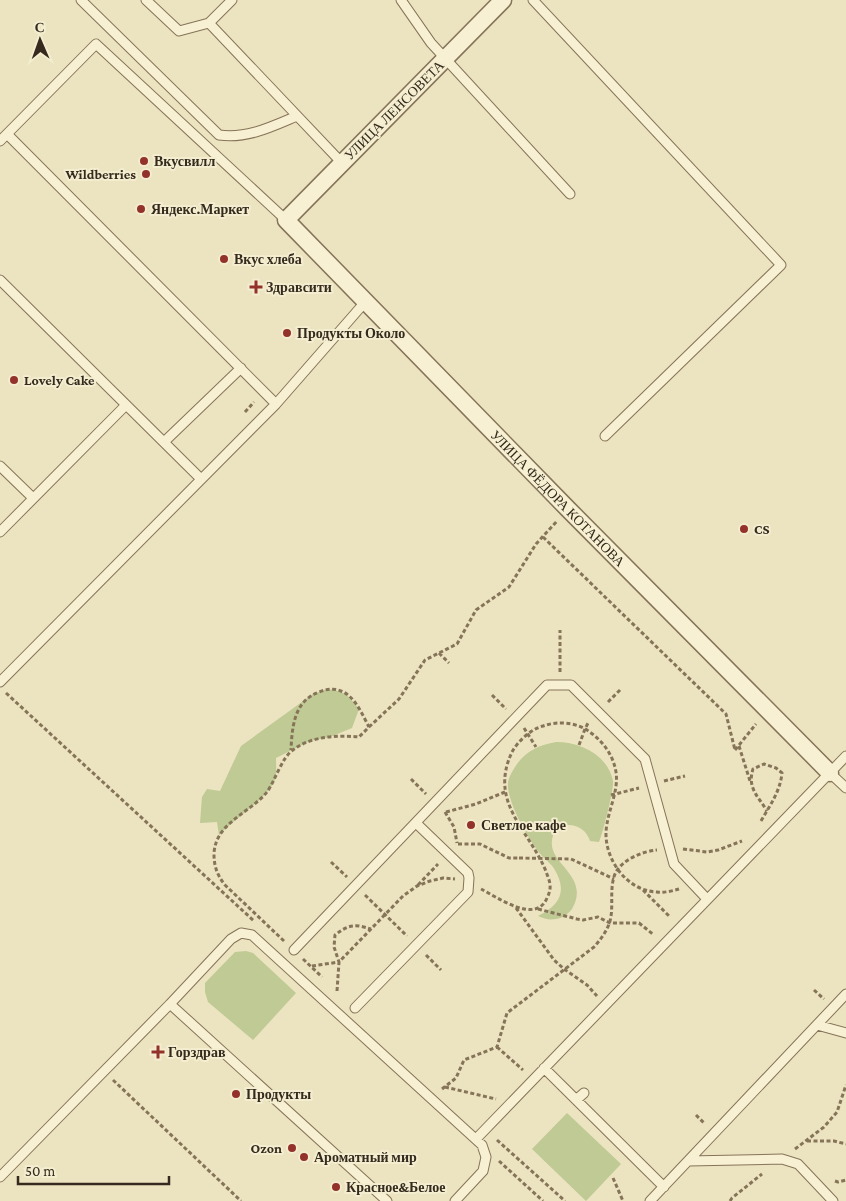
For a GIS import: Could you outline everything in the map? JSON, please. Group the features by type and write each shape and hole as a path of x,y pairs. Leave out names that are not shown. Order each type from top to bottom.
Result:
{"street":[{"name":"УЛИЦА ЛЕНСОВЕТА","path":"286,220 503,0"},
{"name":"УЛИЦА ФЁДОРА КОТАНОВА","path":"286,220 568,509 830,773"}],"lane":[{"path":"81,0 219,135 246,135 297,116"},
{"path":"146,0 179,32 209,23 232,0"},
{"path":"401,0 431,43 570,194"},
{"path":"533,0 781,265 605,436"},
{"path":"209,23 342,163"},
{"path":"276,404 3,138 96,44 286,220"},
{"path":"0,280 200,478"},
{"path":"0,682 200,478 276,404 366,301"},
{"path":"164,442 241,368"},
{"path":"0,532 126,405"},
{"path":"0,466 33,498"},
{"path":"294,950 547,686 571,685 645,759 674,864 707,899"},
{"path":"479,1142 485,1130 511,1102 846,756"},
{"path":"830,773 846,788"},
{"path":"355,1008 468,892 468,873 416,823"},
{"path":"0,1177 170,1004 231,938 241,934 252,935 479,1142 486,1157 483,1171 455,1201"},
{"path":"650,1201 846,994"},
{"path":"170,1004 387,1201"},
{"path":"817,1025 846,1034"},
{"path":"544,1068 664,1187"},
{"path":"576,1100 584,1093"},
{"path":"688,1161 782,1159 798,1164 833,1201"}],"path":[{"path":"244,413 264,392"},
{"path":"291,750 310,741 330,737 359,737 399,699 425,660 457,644 476,610 509,587 536,544 568,509"},
{"path":"543,537 726,714 735,750 768,710"},
{"path":"559,685 560,630"},
{"path":"439,653 449,663"},
{"path":"0,688 256,924"},
{"path":"294,950 225,885 218,876 214,863 214,848 219,835 229,824 265,794 274,781 291,750 292,729 296,713 313,694 327,689 342,691 351,698 369,727"},
{"path":"538,909 545,904 551,889 548,877 508,804 504,792 504,776 507,763 514,749 531,731 542,726 559,723 581,726 594,735 610,753 617,782 606,832 607,846 612,859 627,882 642,890 681,927"},
{"path":"739,746 752,788 767,811"},
{"path":"752,788 750,779 753,769 764,764 776,768 782,773 781,785 759,826"},
{"path":"445,812 476,804 504,792"},
{"path":"497,1047 506,1013 594,947 601,939 610,923 615,874 631,858 644,852 685,849 707,852 745,841 739,847"},
{"path":"457,844 480,844 509,858 571,860 614,879"},
{"path":"331,862 441,970"},
{"path":"311,966 339,962 403,896 430,880 443,878 469,883 515,907 527,910 538,909 583,920 598,917 610,923 639,923 664,944"},
{"path":"642,890 657,892 676,890 692,884"},
{"path":"515,907 554,960 607,1003"},
{"path":"337,991 339,962 334,947 335,935 350,926 371,929"},
{"path":"497,1047 533,1080"},
{"path":"497,1047 464,1060 456,1078 443,1088 511,1102"},
{"path":"103,1071 241,1201"},
{"path":"485,1130 565,1201"},
{"path":"806,1141 834,1141 846,1144"},
{"path":"479,1142 543,1201"},
{"path":"614,1178 623,1201"}],"green space":[{"path":"327,689 346,694 359,709 352,728 330,737 310,741 276,758 276,776 270,789 219,835 217,822 200,823 202,797 207,789 220,791 241,746 313,694"},
{"path":"556,742 574,744 592,752 605,764 613,781 608,811 599,842 590,841 587,834 576,826 564,826 558,828 554,833 552,849 573,879 576,888 576,898 572,909 567,914 561,918 545,919 538,916 552,907 560,896 561,890 558,875 537,850 520,822 511,801 508,784 511,773 523,757 538,747"},
{"path":"246,951 253,953 296,993 253,1040 208,1002 205,992 205,983 235,952"},
{"path":"567,1113 621,1164 586,1201 532,1149"}],"place":[{"name":"Вкусвилл","path":"144,161"},
{"name":"Wildberries","path":"146,174"},
{"name":"Яндекс.Маркет","path":"141,209"},
{"name":"Вкус хлеба","path":"224,259"},
{"name":"Здравсити","path":"256,287"},
{"name":"Продукты Около","path":"287,333"},
{"name":"Lovely Cake","path":"14,380"},
{"name":"CS","path":"744,529"},
{"name":"Светлое кафе","path":"471,825"},
{"name":"Горздрав","path":"158,1052"},
{"name":"Продукты","path":"236,1094"},
{"name":"Ozon","path":"292,1148"},
{"name":"Ароматный мир","path":"304,1157"},
{"name":"Красное&Белое","path":"336,1187"}]}
